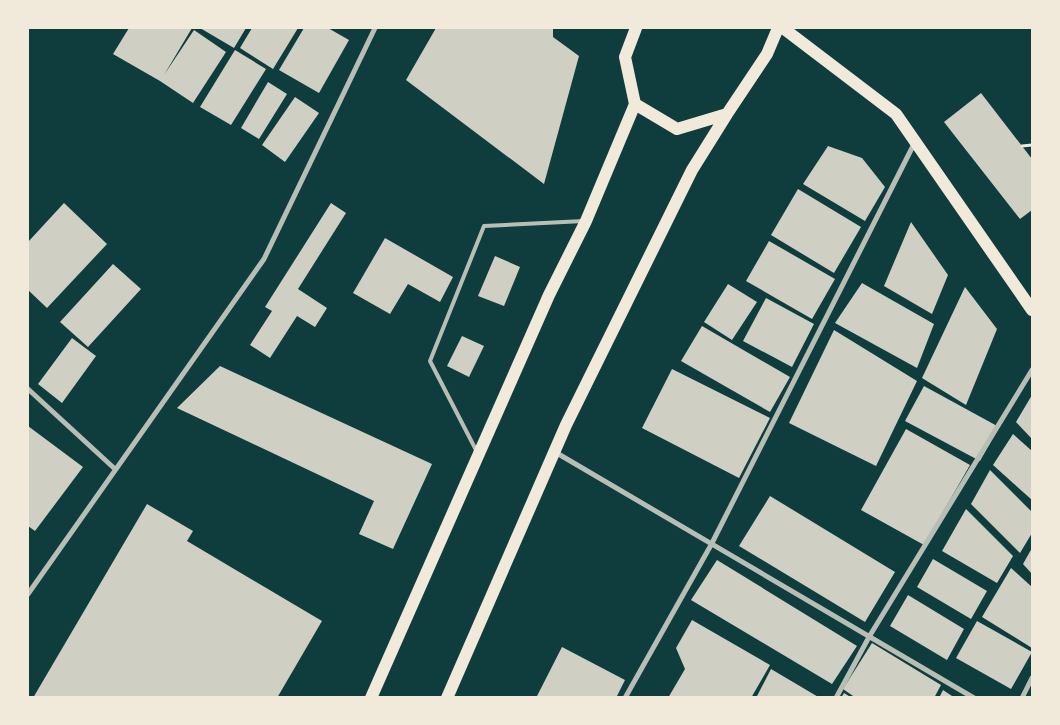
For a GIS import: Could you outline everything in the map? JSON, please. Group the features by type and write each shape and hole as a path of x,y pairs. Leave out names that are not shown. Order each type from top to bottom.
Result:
{"main road":[{"path":"371,698 549,295 586,220 635,104 625,57 636,28"},
{"path":"447,698 554,452 692,170 767,54 778,28"},
{"path":"783,28 896,114 1032,310"},
{"path":"635,104 676,129 727,114"}],"street":[{"path":"28,594 264,259 376,28"},
{"path":"625,698 711,545 915,141"},
{"path":"836,698 869,637 1032,370"},
{"path":"28,389 115,470"},
{"path":"554,452 974,698"},
{"path":"1022,698 1032,678"}],"lane":[{"path":"479,454 430,361 484,226 586,220"}],"path":[{"path":"1022,146 1032,145"}],"building":[{"path":"129,28 192,28 164,75 194,30 226,52 193,103 160,81 113,54"},
{"path":"200,28 246,28 234,48"},
{"path":"252,28 298,28 273,69 240,48"},
{"path":"304,28 328,28 349,40 319,93 279,70"},
{"path":"436,28 553,28 553,37 579,56 544,184 406,80"},
{"path":"235,50 266,69 231,125 200,107"},
{"path":"268,82 287,94 259,139 241,128"},
{"path":"981,93 1032,159 1032,210 1020,219 944,122"},
{"path":"295,97 319,113 285,162 262,145"},
{"path":"828,146 862,158 885,187 865,221 803,184"},
{"path":"798,189 861,227 834,273 771,235"},
{"path":"64,203 107,244 47,308 28,290 28,242"},
{"path":"331,203 346,213 298,289 327,308 315,327 297,316 270,358 250,345 272,311 265,307"},
{"path":"911,222 948,275 932,314 884,286"},
{"path":"385,238 453,277 440,302 408,284 390,314 353,293"},
{"path":"769,241 835,279 812,319 746,281"},
{"path":"495,256 520,267 504,306 478,296"},
{"path":"113,264 141,289 88,347 60,322"},
{"path":"862,283 934,324 917,368 835,323"},
{"path":"728,284 757,302 732,340 704,322"},
{"path":"965,287 997,329 966,405 922,378"},
{"path":"766,298 814,324 792,367 743,341"},
{"path":"702,326 790,377 770,412 681,361"},
{"path":"834,330 917,381 876,466 789,423"},
{"path":"462,336 484,346 469,377 447,366"},
{"path":"72,338 96,356 62,403 38,384"},
{"path":"220,366 432,464 393,549 359,534 374,501 177,408"},
{"path":"672,369 770,418 739,478 642,428"},
{"path":"924,386 999,427 980,461 905,421"},
{"path":"1032,395 1032,439 1016,422"},
{"path":"28,426 83,467 35,531 28,526"},
{"path":"906,429 970,465 924,545 861,510"},
{"path":"1013,434 1032,451 1032,500 993,465"},
{"path":"990,470 1032,512 1032,533 1020,553 971,504"},
{"path":"770,496 895,572 865,622 739,546"},
{"path":"147,504 193,531 187,541 322,621 277,698 33,698"},
{"path":"966,509 1013,556 997,583 942,551"},
{"path":"1032,548 1032,574 1023,564"},
{"path":"933,559 987,591 971,619 917,587"},
{"path":"717,560 857,646 832,684 691,600"},
{"path":"1011,568 1032,587 1032,648 982,617"},
{"path":"908,595 964,629 947,660 890,626"},
{"path":"692,620 770,665 751,698 668,698 685,669 676,648"},
{"path":"977,621 1032,652 1011,689 956,658"},
{"path":"872,643 941,685 934,698 856,698 843,689"},
{"path":"562,647 625,680 616,698 536,698"},
{"path":"771,669 820,698 756,698"},
{"path":"943,690 955,698 939,698"},
{"path":"844,693 852,698 841,698"}]}
